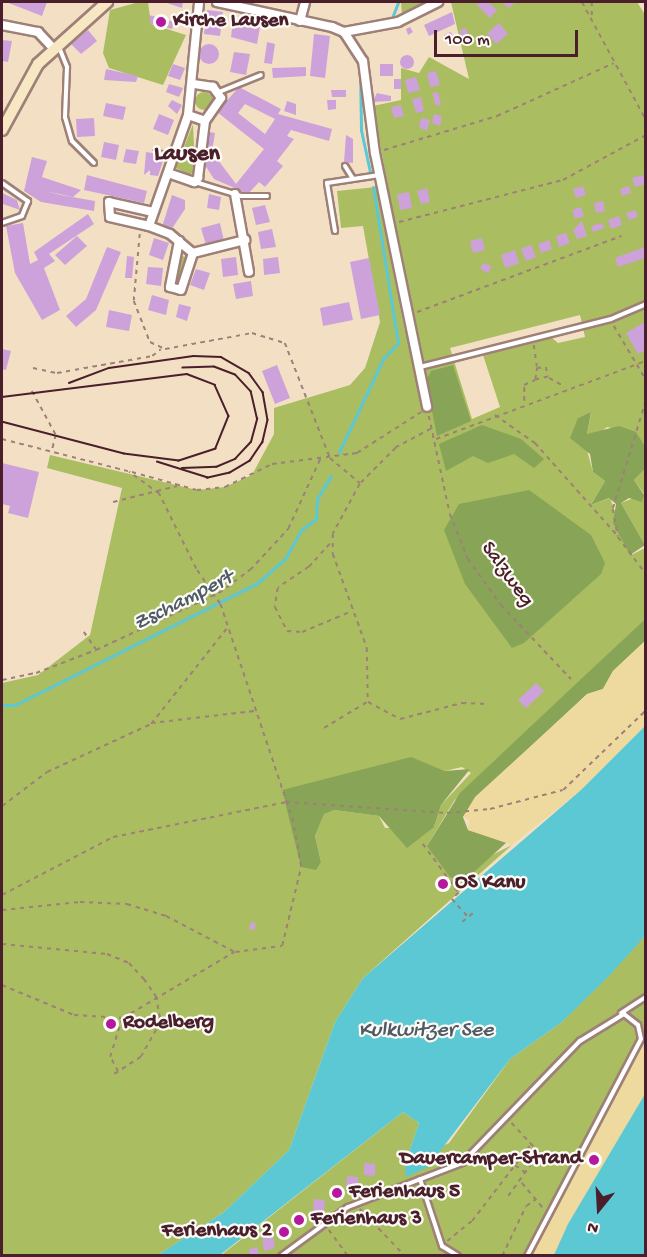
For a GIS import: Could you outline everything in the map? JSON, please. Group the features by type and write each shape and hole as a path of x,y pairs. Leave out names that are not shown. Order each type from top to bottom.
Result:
{"main road":[{"path":"2,130 23,84 55,46 107,2"}],"street":[{"path":"146,226 188,115 193,84 199,2"},
{"path":"217,2 344,32 398,22 438,2"},
{"path":"300,21 305,2"},
{"path":"2,25 38,32 55,46"},
{"path":"344,32 363,61 375,153 427,407"},
{"path":"166,170 194,182 205,121 221,98 219,92 193,84"},
{"path":"188,115 205,121"},
{"path":"235,194 249,272"},
{"path":"153,212 109,202 110,218 146,226 179,241 193,253"},
{"path":"193,253 245,240"},
{"path":"179,241 170,287 181,290 193,253"}],"lane":[{"path":"55,46 65,54 65,117 72,141 94,163"},
{"path":"219,92 261,75"},
{"path":"345,166 353,179"},
{"path":"335,231 327,183 380,175"},
{"path":"194,182 235,194 267,196"},
{"path":"2,183 28,201 22,216 2,223"},
{"path":"420,367 533,336 610,320 645,304"},
{"path":"281,1256 355,1204 462,1163 580,1041 645,997"},
{"path":"619,1015 632,1018 641,1039"},
{"path":"527,1256 645,1031"},
{"path":"420,1179 442,1246 458,1256"}],"path":[{"path":"582,2 645,120"},
{"path":"592,2 592,21"},
{"path":"375,153 497,116 614,63"},
{"path":"390,224 563,180 645,135"},
{"path":"152,150 175,153"},
{"path":"146,226 135,308 147,338 162,349"},
{"path":"409,315 621,236"},
{"path":"610,320 645,380"},
{"path":"33,368 57,373 152,356 162,349 252,333 275,338 294,357 330,458 360,484"},
{"path":"533,336 537,368 536,380"},
{"path":"434,440 524,402 645,361"},
{"path":"537,368 546,367 548,377"},
{"path":"524,402 524,386 536,380 548,377 565,387"},
{"path":"32,391 56,435 52,451"},
{"path":"645,400 618,484 613,509 618,537 645,574"},
{"path":"2,439 178,485 225,487 272,464 357,453 427,407"},
{"name":"Salzweg","path":"427,407 450,514 468,559 501,605 571,679"},
{"path":"495,415 535,443 610,534 618,537"},
{"path":"352,611 302,632 287,631 275,607 278,588 309,567 331,543 360,484 396,448 432,429"},
{"path":"2,680 36,674 96,650 215,595 250,570 288,530 321,458"},
{"path":"2,985 74,1015 123,1018 156,996 235,952 282,946 301,867 286,802 228,627 215,595 196,570 159,494 129,472"},
{"path":"114,502 159,494 178,485"},
{"path":"331,543 352,611 367,648 368,702"},
{"path":"151,724 228,627"},
{"path":"84,632 96,650"},
{"path":"368,702 400,719 462,703 489,704"},
{"path":"324,728 368,702"},
{"path":"2,895 113,837 286,802 447,813 506,806 569,786 645,710"},
{"path":"2,806 47,772 151,724 255,711"},
{"path":"423,844 459,893 453,899 468,917"},
{"path":"2,910 80,902 128,904 165,916 235,952"},
{"path":"462,922 474,912"},
{"path":"2,944 107,954 129,963 156,996 161,1022 154,1040 119,1073 112,1076"},
{"path":"119,1073 110,1057 123,1018"},
{"path":"507,1119 539,1153 522,1183 508,1196"},
{"path":"442,1246 472,1221 531,1144"},
{"path":"515,1164 527,1174"},
{"path":"522,1183 548,1214"},
{"path":"502,1256 526,1206 536,1199"},
{"path":"355,1204 405,1256"},
{"path":"325,1224 348,1256"}],"green space":[{"path":"139,2 148,2 151,24 186,35 163,85 109,68 103,53 110,10"},
{"path":"401,2 431,2 402,15"},
{"path":"451,2 637,2 646,16 645,446 636,433 607,427 596,436 587,434 591,413 578,418 593,472 605,481 591,505 610,498 631,555 645,548 645,619 454,801 427,846 490,856 512,845 363,978 335,1022 289,1150 224,1212 158,1255 2,1255 2,683 38,675 90,635 122,488 47,468 50,455 197,490 225,487 252,475 274,434 274,408 350,385 365,368 380,322 363,226 341,228 337,191 376,187 405,331 415,334 373,106 401,100 401,68 419,73 429,57 469,79","holes":["580,315 585,337 558,343 551,337 483,355 500,407 472,419 450,348","411,758 445,771 462,767 471,773 441,805 434,827 385,828 379,816 334,810 324,813 315,836 321,862 300,852 282,791"]},
{"path":"204,92 210,95 213,101 210,107 204,110 198,107 195,101 198,95"},
{"path":"193,124 195,170 190,175 176,168"},
{"path":"177,255 186,257 179,287 173,285"},
{"path":"453,365 471,421 437,436 426,381 431,371"},
{"path":"591,412 587,434 619,426 636,432 645,446 645,469 634,480 644,495 642,502 629,498 621,503 645,545 630,555 613,523 616,504 609,498 591,505 605,481 593,472 590,454 570,438 578,418"},
{"path":"482,425 521,439 544,459 534,468 514,454 488,463 473,456 446,471 439,444"},
{"path":"645,469 645,545 621,503 644,494 634,480"},
{"path":"529,490 591,535 605,563 601,574 524,643 512,648 465,584 444,530 459,504"},
{"path":"645,619 645,641 613,671 603,689 587,694 476,797 463,817 468,830 507,842 474,872 459,881 450,877 427,846 460,793"},
{"path":"411,757 445,771 470,769 441,805 434,827 407,848 379,816 334,810 324,814 315,836 321,862 316,870 301,867 282,790"},
{"path":"645,936 645,1094 554,1255 220,1256 403,1112 419,1123 405,1164 449,1143 510,1059 562,1022"}],"sand":[{"path":"645,641 645,726 581,790 512,845 468,830 469,820 463,817 475,797 588,694 603,689 613,671"},
{"name":"Dauercamper-Strand","path":"645,1037 645,1094 637,1111 554,1255 531,1256"}],"water":[{"name":"Kulkwitzer See","path":"645,726 645,936 609,976 562,1022 510,1059 428,1167 406,1177 405,1164 419,1123 403,1112 220,1255 158,1255 224,1212 289,1150 335,1022 363,978 581,790"},
{"path":"645,1094 645,1255 554,1255 568,1224"}],"building":[{"path":"6,2 47,2 42,16"},
{"path":"164,2 183,2 182,8"},
{"path":"480,2 488,2 497,10 490,18 477,5"},
{"path":"502,2 515,2 509,8"},
{"path":"207,10 223,12 220,36 204,34"},
{"path":"452,12 455,24 429,36 424,25"},
{"name":"Kirche Lausen","path":"149,15 174,22 172,29 151,24"},
{"path":"233,20 260,27 257,44 231,37"},
{"path":"499,23 508,34 496,44 487,33"},
{"path":"410,27 413,32 408,35 406,29"},
{"path":"466,28 470,42 463,44 460,30"},
{"path":"88,30 97,41 81,54 71,44"},
{"path":"451,32 456,43 449,46 444,35"},
{"path":"314,34 330,36 325,78 310,76"},
{"path":"2,40 12,41 8,62 2,61"},
{"path":"267,42 275,44 272,64 264,63"},
{"path":"205,44 213,44 219,50 219,58 213,64 205,64 199,58 199,50"},
{"path":"234,52 250,54 246,75 230,72"},
{"path":"407,55 412,57 414,62 412,67 407,69 402,67 400,62 402,57"},
{"path":"173,64 185,68 180,80 168,76"},
{"path":"380,64 393,64 393,76 380,76"},
{"path":"306,67 306,76 273,78 272,68"},
{"path":"106,69 138,76 136,82 104,80"},
{"path":"436,71 440,85 430,87 427,73"},
{"path":"416,77 420,90 408,93 405,80"},
{"path":"394,79 401,79 401,89 394,89"},
{"path":"169,84 183,88 179,97 166,92"},
{"path":"239,87 281,109 278,114 332,129 329,141 291,130 287,136 294,139 277,161 283,166 265,187 259,182 248,194 214,179 201,159 204,131 215,133 212,152 236,184 264,149 217,112","holes":["245,104 275,119 265,134 238,113"]},
{"path":"331,90 346,90 346,97 332,97"},
{"path":"438,92 441,105 436,106 432,93"},
{"path":"377,93 391,96 391,101 372,102"},
{"path":"421,97 424,111 416,113 412,99"},
{"path":"172,100 182,105 177,114 168,106"},
{"path":"327,100 336,100 336,109 328,110"},
{"path":"287,101 296,104 296,115 284,111"},
{"path":"106,103 126,107 123,120 103,116"},
{"path":"401,105 404,116 394,118 391,107"},
{"path":"159,114 174,120 168,135 153,129"},
{"path":"434,114 442,116 440,126 432,123"},
{"path":"94,118 95,136 77,137 76,119"},
{"path":"421,118 430,120 427,131 419,127"},
{"path":"346,135 353,139 353,163 344,162"},
{"path":"104,142 119,145 116,160 101,157"},
{"path":"126,149 139,151 136,164 123,162"},
{"path":"146,152 165,155 158,176 150,175 150,170 144,175"},
{"path":"32,157 47,161 42,177 81,190 73,197 45,191 61,195 95,201 94,211 41,202 24,191"},
{"path":"87,175 147,191 144,203 84,190"},
{"path":"643,175 645,184 635,187 632,178"},
{"path":"583,186 586,195 576,198 573,189"},
{"path":"629,186 631,193 622,196 620,189"},
{"path":"427,188 430,202 421,204 417,191"},
{"path":"409,192 412,208 400,210 397,194"},
{"path":"2,193 17,200 20,210 3,204 2,218"},
{"path":"209,194 221,197 219,210 207,208"},
{"path":"172,195 185,200 185,209 171,230 162,227"},
{"path":"603,201 605,211 596,213 594,203"},
{"path":"265,205 270,222 256,225 252,208"},
{"path":"581,207 584,216 575,219 572,210"},
{"path":"635,210 638,217 629,220 626,213"},
{"path":"88,214 94,224 49,254 55,261 44,268 60,310 42,320 15,273 6,226 23,223 30,264 38,260 34,252"},
{"path":"619,216 622,225 611,229 608,220"},
{"path":"582,221 587,236 577,239 573,230"},
{"path":"220,223 224,241 206,245 201,228"},
{"path":"603,223 604,228 593,232 591,226"},
{"path":"272,229 276,247 261,249 258,232"},
{"path":"566,233 570,243 559,247 556,236"},
{"path":"77,236 87,246 65,265 55,255"},
{"path":"154,238 169,243 163,260 149,255"},
{"path":"482,238 485,250 473,253 470,241"},
{"path":"549,240 552,249 541,253 538,244"},
{"path":"531,245 536,257 526,261 521,249"},
{"path":"107,247 121,252 96,310 76,327 66,316 86,299"},
{"path":"645,247 645,258 618,267 615,258"},
{"path":"515,250 519,263 505,268 501,255"},
{"path":"127,256 134,257 132,278 125,278"},
{"path":"236,257 238,275 223,277 221,259"},
{"path":"278,257 280,273 264,275 263,259"},
{"path":"369,258 380,315 361,319 350,262"},
{"path":"483,263 491,266 489,273 480,269"},
{"path":"148,267 163,268 161,286 146,284"},
{"path":"196,269 210,273 204,290 190,285"},
{"path":"251,281 253,296 236,299 233,284"},
{"path":"152,295 169,300 166,315 148,310"},
{"path":"349,302 353,320 323,326 320,308"},
{"path":"179,304 191,307 187,321 176,317"},
{"path":"109,310 132,315 129,331 106,327"},
{"path":"645,322 645,350 638,354 626,333"},
{"path":"2,349 11,351 6,370 2,369"},
{"path":"277,365 290,398 275,404 262,371"},
{"path":"2,463 39,472 28,518 8,513 10,506 2,504"},
{"path":"536,683 544,691 526,708 518,700"},
{"name":"OS Kanu","path":"445,879 448,884 442,888 439,884"},
{"path":"251,922 256,923 254,930 249,929"},
{"path":"364,1163 375,1164 375,1176 364,1175"},
{"path":"347,1176 358,1177 358,1189 346,1188"},
{"name":"Ferienhaus 5","path":"332,1187 343,1188 342,1200 331,1199"},
{"path":"314,1199 325,1200 324,1212 313,1212"},
{"name":"Ferienhaus 3","path":"303,1213 306,1225 295,1227 292,1215"},
{"name":"Ferienhaus 2","path":"288,1225 291,1237 280,1239 277,1227"},
{"path":"273,1236 275,1248 264,1251 262,1239"},
{"path":"257,1247 259,1256 250,1256 249,1249"}],"waterway":[{"name":"Zschampert","path":"392,18 398,2"},
{"name":"Zschampert","path":"360,66 361,130 370,172"},
{"name":"Zschampert","path":"339,452 383,359 398,343 373,187"},
{"name":"Zschampert","path":"2,705 15,705 256,584 285,559 301,530 316,519 317,499 331,476"}],"tram line":[{"path":"69,383 109,368 193,356 221,357 249,373 263,392 268,420 263,442 250,461 230,473 208,478 157,462"},
{"path":"182,468 216,467 235,459 251,442 257,419 251,392 235,375 214,367 183,368"},
{"path":"2,397 187,374 215,385 229,416 216,449 179,461 124,454 2,422"}],"place":[{"name":"Kirche Lausen","path":"161,22"},
{"name":"OS Kanu","path":"443,884"},
{"name":"Rodelberg","path":"111,1024"},
{"name":"Dauercamper-Strand","path":"594,1160"},
{"name":"Ferienhaus 5","path":"337,1193"},
{"name":"Ferienhaus 3","path":"299,1220"},
{"name":"Ferienhaus 2","path":"284,1232"}],"district":[{"name":"Lausen","path":"187,155"}]}
